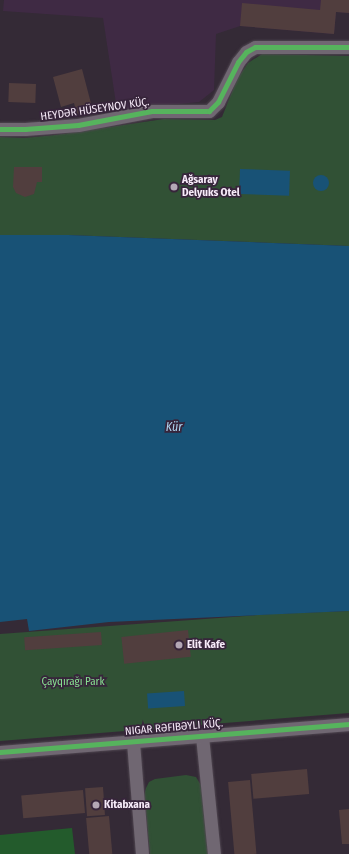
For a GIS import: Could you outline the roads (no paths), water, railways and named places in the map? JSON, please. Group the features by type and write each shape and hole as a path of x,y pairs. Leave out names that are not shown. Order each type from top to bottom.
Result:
{"street":[{"name":"HEYDƏR HÜSEYNOV KÜÇ.","path":"0,129 25,129 78,125 152,112 209,111 218,102 238,62 246,52 255,47 349,47"},
{"name":"NIGAR RƏFIBƏYLI KÜÇ.","path":"0,752 349,724"},
{"path":"202,736 214,854"},
{"path":"133,742 142,854"}],"water":[{"path":"240,169 290,171 289,196 239,194"},
{"path":"318,175 324,175 329,180 327,189 324,191 318,191 313,186 313,180"},
{"name":"Kür","path":"0,235 68,235 349,246 349,611 109,622 29,631 27,619 0,622"},
{"path":"184,691 185,706 148,709 147,694"}],"place":[{"name":"Ağsaray Delyuks Otel","path":"174,187"},
{"name":"Elit Kafe","path":"179,645"},
{"name":"Kitabxana","path":"96,805"}],"park label":[{"name":"Çayqırağı Park","path":"73,682"}]}
